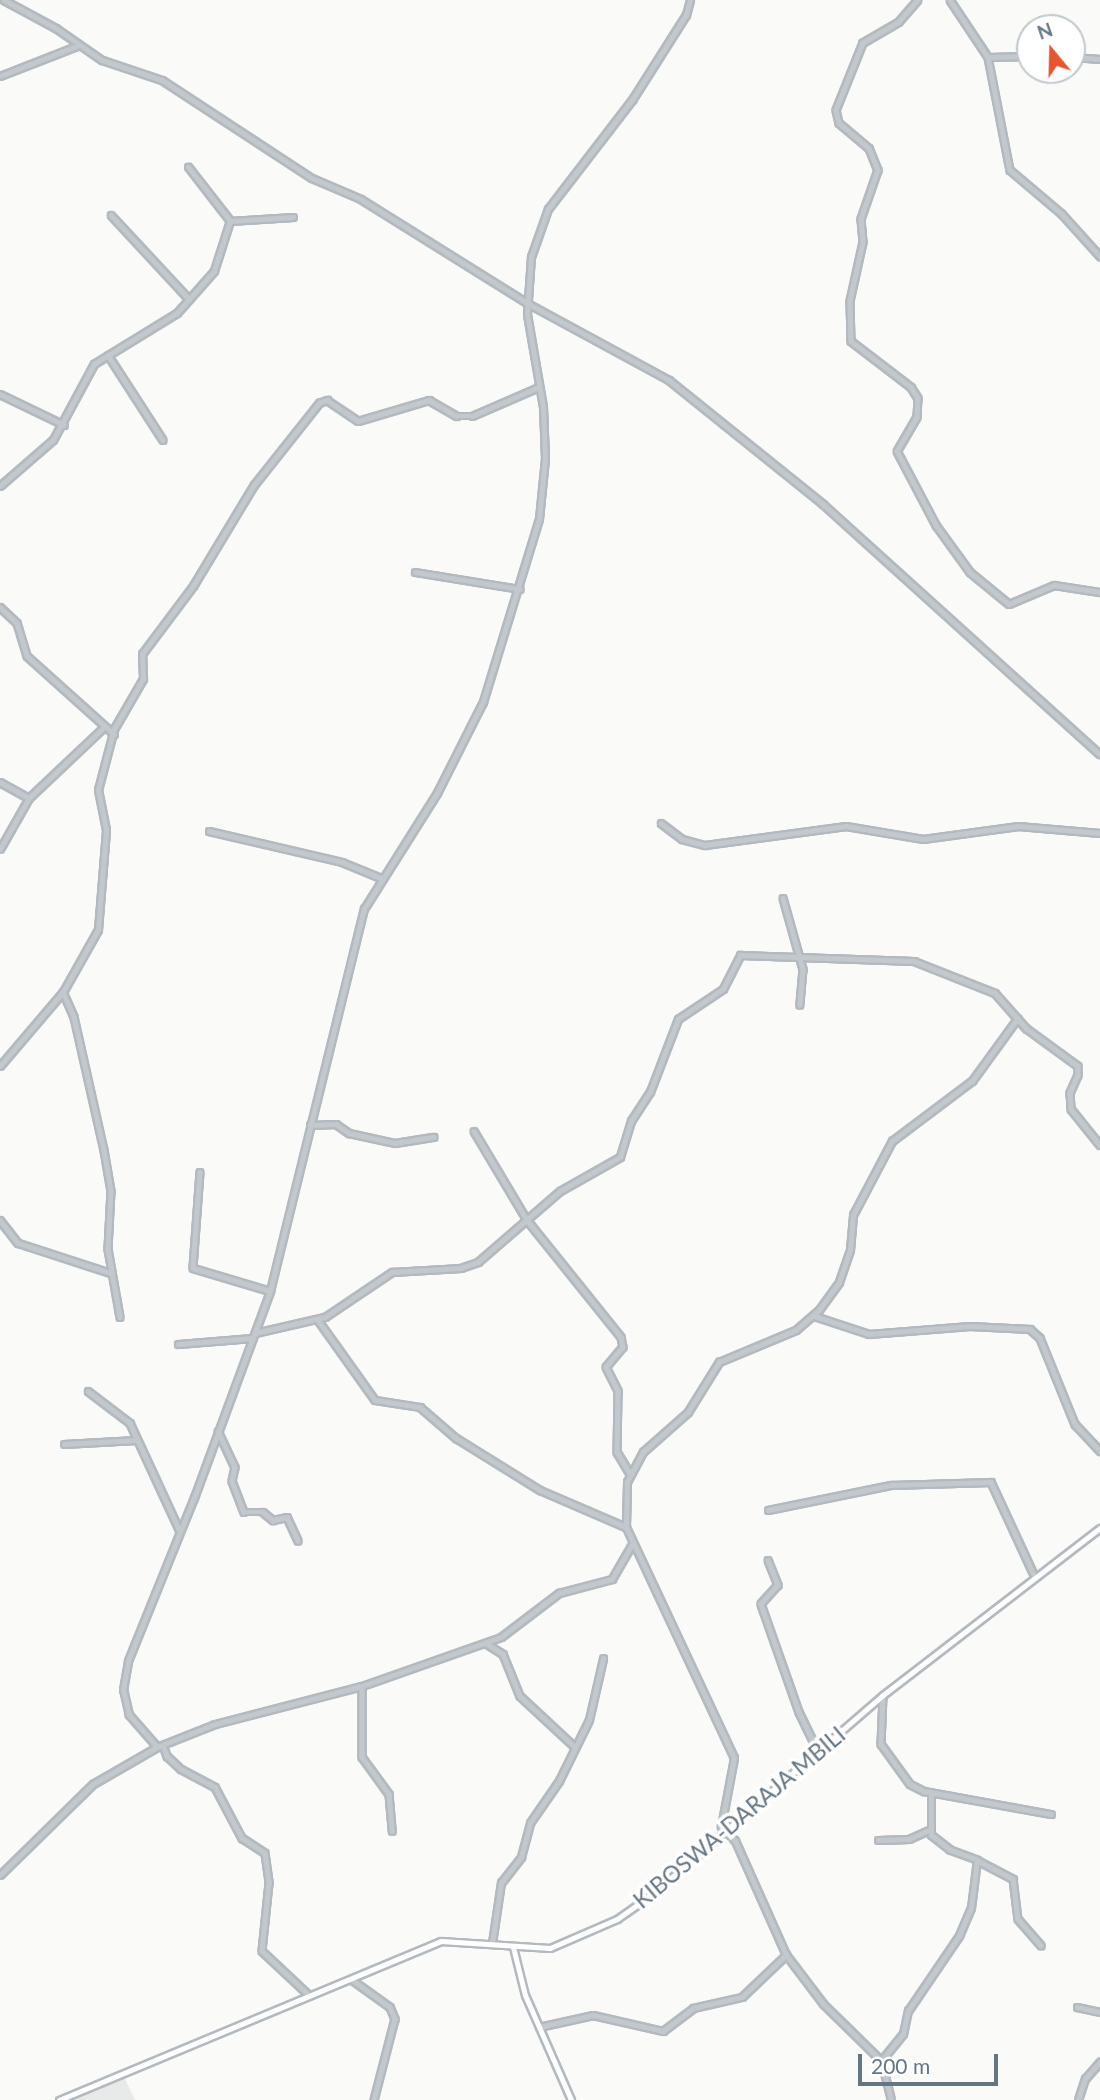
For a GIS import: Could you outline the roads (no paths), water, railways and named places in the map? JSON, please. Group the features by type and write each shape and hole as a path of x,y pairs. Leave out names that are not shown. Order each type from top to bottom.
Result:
{"main road":[{"name":"KIBOSWA-DARAJA MBILI","path":"59,2100 441,1941 492,1942 513,1947 562,1945 617,1919 649,1897 817,1749 883,1695 1100,1528"},
{"path":"513,1947 517,1972 571,2100"}],"street":[{"path":"4,0 56,27 78,46 110,64 162,80 281,160 361,199 529,304 642,364 718,416 823,504 1100,754"},
{"path":"156,1747 129,1715 124,1680 270,1291 360,922 381,878 442,785 483,702 540,519 544,478 540,387 527,314 531,257 548,209 632,100 686,15 690,0"},
{"path":"918,0 898,22 863,43 836,110 839,123 869,148 878,170 861,219 863,243 850,301 851,341 911,387 918,398 917,417 897,451 936,526 970,572 1009,604 1054,585 1100,592"},
{"path":"950,0 988,57 1010,170 1062,214 1100,256"},
{"path":"0,76 78,46"},
{"path":"988,57 1016,56"},
{"path":"188,167 230,221"},
{"path":"111,215 189,299"},
{"path":"230,221 293,217"},
{"path":"0,486 64,425 85,374 108,355 157,329 214,271 230,221"},
{"path":"108,355 163,440"},
{"path":"0,1066 63,992 90,948 101,917 106,830 98,790 114,734 143,679 140,660 146,647 193,586 254,485 320,403 327,400 358,421 429,400 457,416 472,416 540,387"},
{"path":"0,394 64,425"},
{"path":"415,572 520,589"},
{"path":"0,607 17,623 27,656 103,728 114,734"},
{"path":"0,849 29,798 103,728"},
{"path":"0,782 29,798"},
{"path":"660,824 682,839 705,845 846,826 923,839 1017,826 1100,833"},
{"path":"209,831 342,862 381,878"},
{"path":"783,898 803,969 800,1005"},
{"path":"178,1344 254,1335 318,1320 392,1272 461,1268 478,1262 560,1191 620,1157 631,1121 655,1081 678,1019 723,989 736,956 883,958 937,967 995,993 1017,1019 1078,1066 1079,1076 1070,1093 1070,1109 1100,1144"},
{"path":"63,992 74,1017 111,1191 111,1273 120,1317"},
{"path":"891,2100 881,2061 823,2004 786,1955 735,1841 719,1822 733,1768 731,1749 626,1527 630,1474 643,1452 688,1412 725,1356 796,1330 814,1316 839,1282 850,1250 853,1215 892,1142 913,1121 972,1081 1017,1019"},
{"path":"310,1125 337,1124 349,1133 395,1143 435,1137"},
{"path":"474,1131 527,1220 621,1337 623,1347 606,1367 618,1391 617,1452 630,1474"},
{"path":"200,1172 193,1268 270,1291"},
{"path":"0,1220 18,1243 111,1273"},
{"path":"814,1316 869,1334 970,1326 1030,1329 1041,1338 1075,1424 1100,1451"},
{"path":"318,1320 375,1400 420,1407 456,1438 540,1490 626,1527"},
{"path":"88,1391 128,1420 180,1532"},
{"path":"218,1431 235,1467 232,1482 244,1513 263,1512 273,1520 287,1517 298,1541"},
{"path":"64,1444 136,1440"},
{"path":"768,1510 891,1485 990,1482 1035,1577"},
{"path":"0,1875 84,1791 156,1747 215,1724 362,1686 486,1643 559,1593 612,1579 633,1544"},
{"path":"768,1560 778,1585 761,1604 799,1712 817,1749"},
{"path":"486,1643 503,1654 520,1696 575,1747"},
{"path":"492,1942 500,1883 521,1857 530,1823 559,1781 596,1702 603,1659"},
{"path":"362,1686 362,1757 390,1794 392,1831"},
{"path":"883,1695 879,1729 888,1758 910,1784 931,1793 1052,1814"},
{"path":"163,1745 181,1769 215,1787 242,1838 265,1853 269,1883 262,1951 309,1995"},
{"path":"931,1793 929,1830 943,1845 1013,1880 1018,1919 1041,1945"},
{"path":"878,1840 909,1839 929,1830"},
{"path":"881,2061 903,2034 913,2002 966,1923 977,1860"},
{"path":"539,2027 593,2015 663,2031 693,2008 742,1997 786,1955"},
{"path":"350,1978 390,2007 395,2019 374,2100"},
{"path":"1077,2007 1100,2012"},
{"path":"1078,2100 1085,2080 1100,2062"}]}
